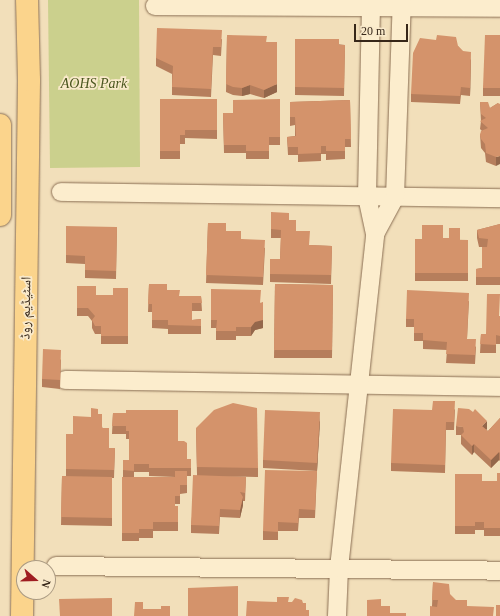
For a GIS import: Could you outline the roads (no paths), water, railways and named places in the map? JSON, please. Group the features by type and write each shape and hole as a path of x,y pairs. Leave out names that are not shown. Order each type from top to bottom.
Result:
{"main road":[{"name":"اسٹیڈیم روڈ","path":"22,616 29,80 27,0"},
{"path":"0,125 0,215"}],"street":[{"path":"337,616 339,568 375,234 367,196 371,3"},
{"path":"375,234 395,197 402,3"},
{"path":"155,6 402,3 500,8"},
{"path":"61,192 500,198"},
{"path":"65,380 500,387"},
{"path":"56,566 500,571"}],"park label":[{"name":"AOHS Park","path":"94,84"}]}
